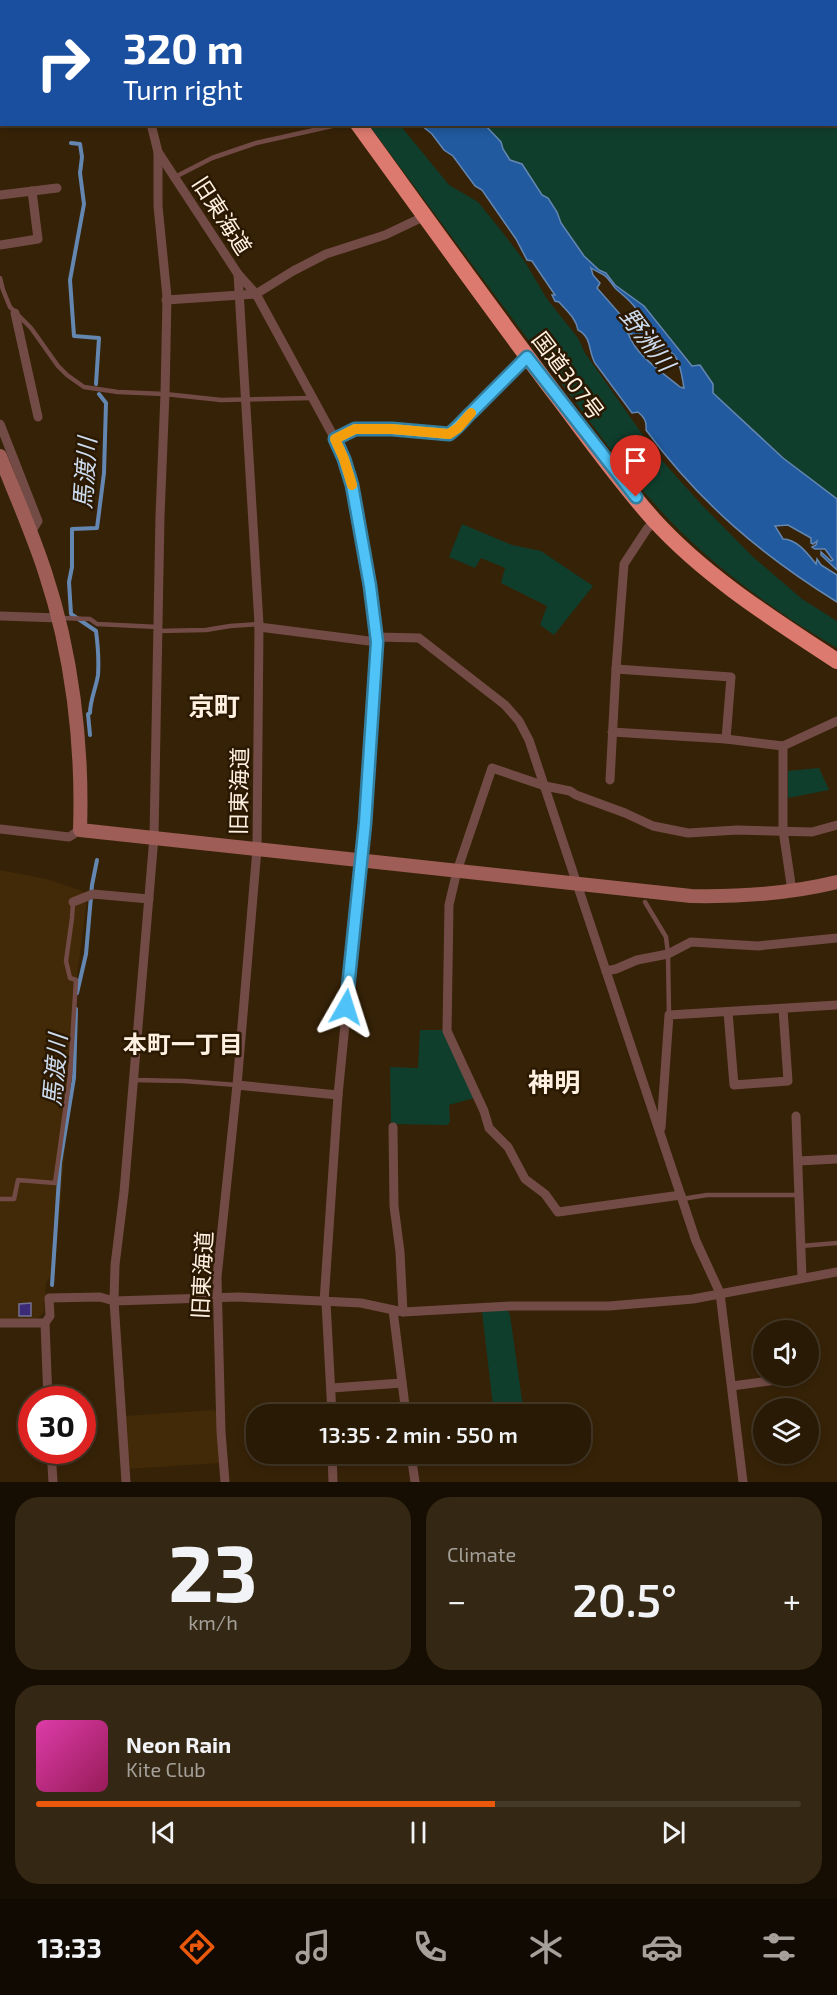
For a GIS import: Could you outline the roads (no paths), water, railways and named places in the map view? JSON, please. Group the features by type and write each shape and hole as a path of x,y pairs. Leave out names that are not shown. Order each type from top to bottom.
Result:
{"highway":[{"name":"国道307号","path":"359,126 527,357 608,464 655,520 687,552 720,579 768,616 837,661"}],"street":[{"name":"旧東海道","path":"152,126 158,152 238,274 259,625 257,849 217,1297 225,1482"},
{"path":"126,1482 114,1300 115,1265 124,1192 154,837 166,300 158,206 158,152"},
{"path":"0,195 57,188"},
{"path":"0,244 38,239 32,191"},
{"path":"166,300 256,294 317,258 385,235 425,216"},
{"path":"238,274 256,294 344,459 352,485 377,640 361,860 338,1095 325,1302 332,1404"},
{"path":"15,313 38,417"},
{"path":"335,439 355,429 392,429 449,434 458,428 470,413 497,389 527,357"},
{"path":"0,424 38,521 31,532"},
{"path":"0,456 31,532 58,618 71,683 77,734 80,830"},
{"path":"610,780 624,564 655,520"},
{"path":"2,616 58,618"},
{"path":"259,625 377,640 419,638 505,705 519,721 529,740 545,786 696,1241 720,1293 742,1482"},
{"path":"616,669 731,677 726,739"},
{"path":"612,732 726,739 783,746 837,721"},
{"path":"783,746 783,830 792,891"},
{"path":"682,1197 558,1212 545,1194 525,1179 508,1147 489,1128 479,1100 447,1031 448,915 457,871 492,768 545,786 570,790 576,795 653,826 698,833 737,830 812,832 837,825"},
{"path":"0,829 69,837 80,830 154,837 691,896 742,897 792,891 837,882"},
{"path":"73,902 90,895 149,899"},
{"path":"606,971 637,960 668,954 691,942 758,946 837,938"},
{"path":"661,1135 669,1015 837,1005"},
{"path":"728,1012 734,1085 788,1081 783,1009"},
{"path":"237,1085 338,1095"},
{"path":"796,1116 802,1278"},
{"path":"393,1127 394,1206 400,1252 403,1312"},
{"path":"798,1161 837,1159"},
{"path":"47,1386 45,1323 50,1316 50,1298 100,1297 114,1300 217,1297 361,1303 403,1312 512,1306 609,1306 693,1299 837,1272"},
{"path":"393,1310 405,1404"},
{"path":"0,1323 45,1323"},
{"path":"332,1388 402,1383"},
{"path":"732,1386 753,1383"},
{"path":"51,1464 52,1482"},
{"path":"332,1464 333,1482"},
{"path":"412,1464 415,1482"}],"lane":[{"path":"175,177 212,158 256,143 332,126"},
{"path":"0,278 6,299 15,313 32,328 58,366 84,387 221,400 312,398"},
{"path":"58,618 90,619 97,624 158,629 206,630 259,625"},
{"path":"0,1199 14,1199 18,1180 55,1183 70,1075 76,980 70,978 66,961 73,902"},
{"path":"645,902 666,937 669,1015"},
{"path":"133,1080 237,1085"},
{"path":"682,1197 799,1195"},
{"path":"801,1246 837,1243"}],"water":[{"name":"野洲川","path":"422,126 486,126 501,142 510,160 522,164 542,195 548,198 561,223 584,256 599,270 606,273 615,285 644,306 692,366 700,365 713,384 713,393 783,458 837,499 837,570 821,555 821,552 831,561 833,560 825,549 812,547 817,541 811,543 811,538 788,525 775,526 783,539 797,544 816,564 817,559 821,565 837,575 837,602 757,546 688,481 646,430 643,418 638,412 632,413 595,363 586,336 578,330 568,311 555,301 552,295 555,295 532,261 527,260 516,239 482,190 475,186 453,156 444,150 432,134","holes":["591,268 606,276 633,305 644,326 641,328 625,320 597,288 600,283 593,275","628,333 640,339 640,335 658,356 659,350 666,350 675,357 684,388 643,356"]}],"waterway":[{"name":"馬渡川","path":"71,143 80,144 82,157 80,173 84,204 70,280 74,336 99,338 96,384"},
{"name":"馬渡川","path":"90,735 88,714 98,675 96,631 71,614 69,582 72,567 72,529 97,528 104,473 106,403 99,394"},
{"name":"馬渡川","path":"77,993 86,954 92,885 97,860"},
{"name":"馬渡川","path":"52,1285 60,1163 74,1078 76,1009"}],"district":[{"name":"京町","path":"214,705"},
{"name":"本町一丁目","path":"183,1043"},
{"name":"神明","path":"554,1081"}]}
